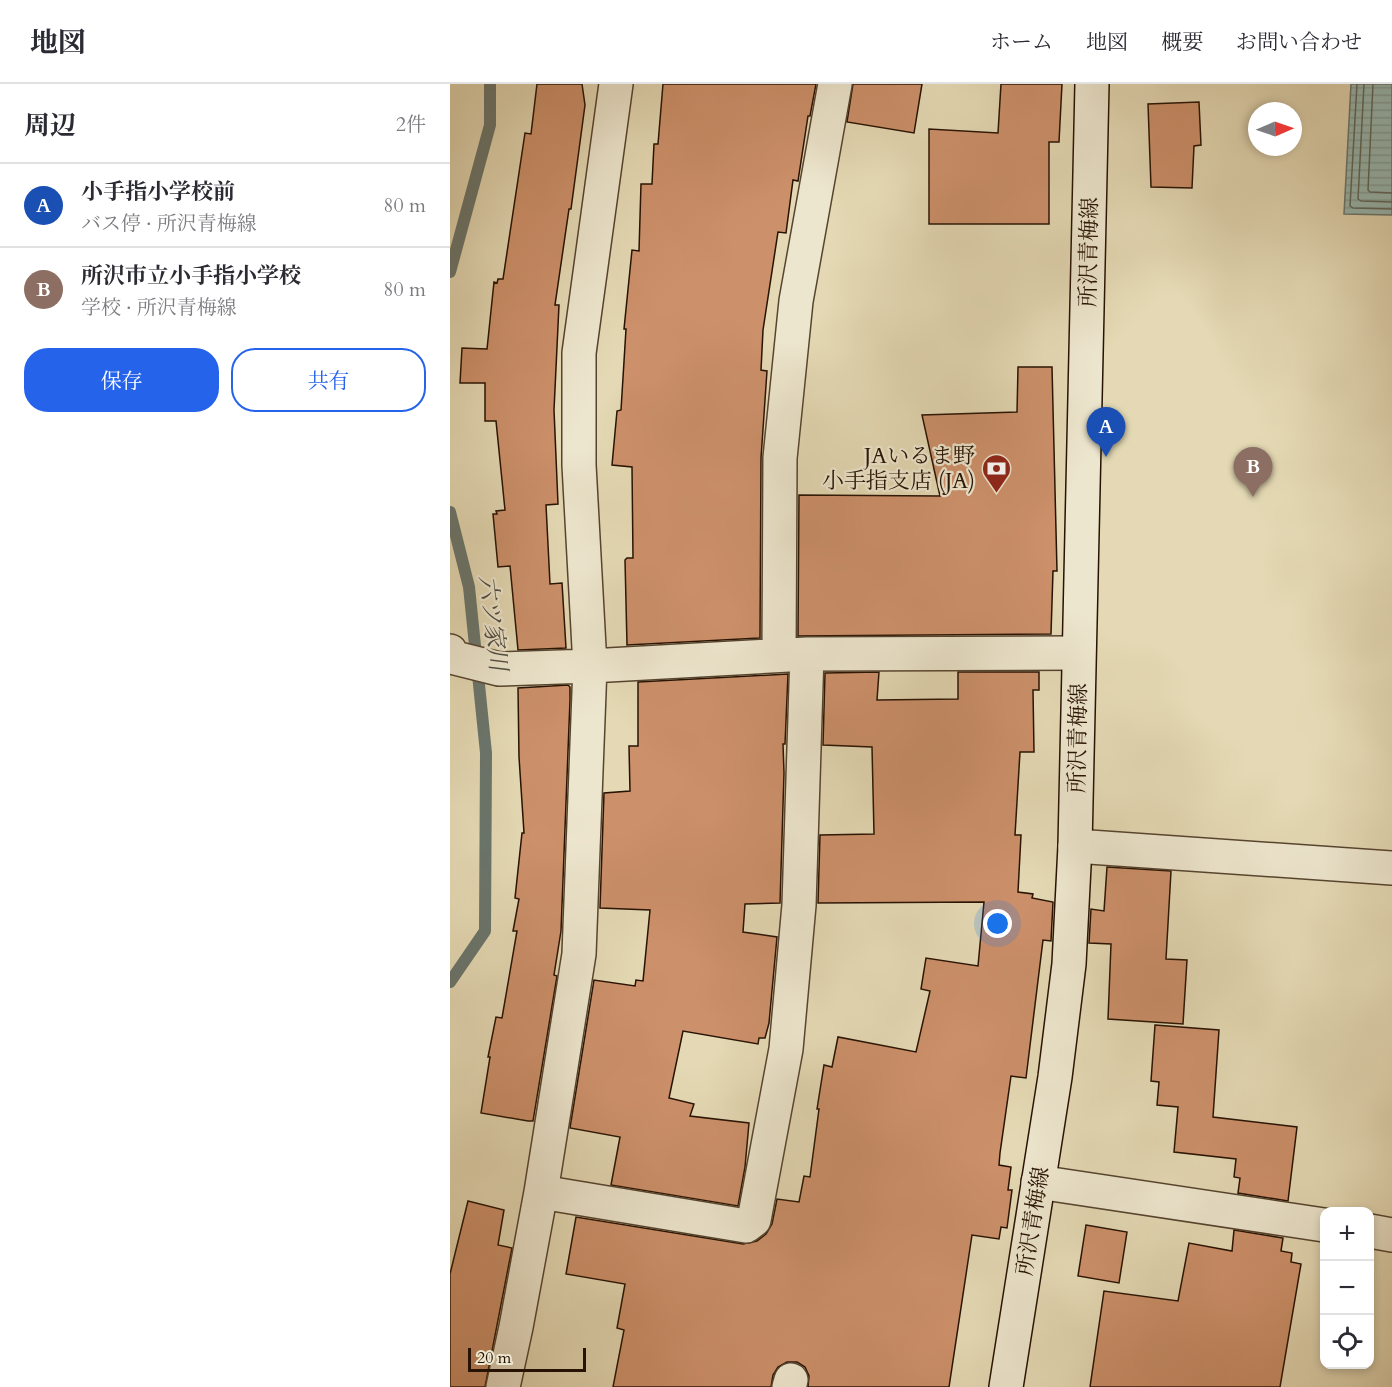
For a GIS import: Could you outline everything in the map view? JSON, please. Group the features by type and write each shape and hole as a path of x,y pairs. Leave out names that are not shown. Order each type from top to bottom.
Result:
{"street":[{"path":"503,1387 541,1192 579,954 590,666 579,465 579,353 616,84"},
{"path":"541,1192 746,1226 754,1220 787,1038 799,904 793,655 780,458 796,301 835,84"},
{"name":"所沢青梅線","path":"1006,1387 1055,1077 1069,964 1074,846 1092,84"},
{"path":"451,654 499,669 509,669 793,655 1078,653"},
{"path":"1074,846 1392,868"},
{"path":"1038,1182 1320,1224"},
{"path":"1374,1232 1392,1235"}],"water":[{"path":"1351,84 1392,84 1392,215 1344,214"}],"building":[{"path":"537,84 582,84 585,105 555,305 559,305 554,410 558,504 546,505 550,584 562,583 566,648 518,650 510,566 498,567 493,514 497,514 496,511 505,510 496,421 485,421 485,383 460,383 462,348 487,349 494,282 497,283 498,279 503,279 525,133 531,134"},
{"path":"663,84 816,84 810,116 808,116 798,181 793,180 786,233 778,232 763,330 761,370 767,371 761,458 760,638 627,645 625,560 633,558 632,467 612,465 617,411 621,410 626,329 624,329 632,250 639,251 641,184 652,184 654,144 658,144"},
{"path":"853,84 922,84 914,133 847,122"},
{"path":"1001,84 1062,84 1059,142 1049,142 1049,224 929,224 929,129 998,133"},
{"path":"1199,102 1201,145 1194,146 1192,188 1151,187 1148,104"},
{"path":"1018,367 1052,367 1057,571 1053,571 1051,634 798,636 799,495 940,496 922,415 1017,412"},
{"path":"879,672 877,700 958,699 958,672 1039,672 1039,690 1033,690 1034,752 1020,752 1015,835 1021,835 1018,892 1033,894 1032,898 1053,902 1051,941 1043,940 1026,1078 1011,1076 999,1165 1011,1167 1008,1190 1012,1190 1007,1228 1001,1227 999,1239 972,1235 949,1387 808,1387 809,1376 805,1367 797,1362 787,1362 778,1367 773,1375 771,1387 613,1387 624,1330 617,1328 625,1284 566,1274 576,1217 743,1244 757,1241 766,1234 772,1224 777,1199 799,1202 804,1176 810,1177 824,1065 832,1067 838,1037 916,1052 930,991 921,989 926,958 978,966 984,902 818,903 820,835 874,834 872,747 823,745 825,673"},
{"path":"788,674 785,744 783,744 780,903 745,904 743,932 777,937 769,1023 765,1038 759,1038 758,1044 683,1031 669,1098 694,1104 690,1116 749,1123 745,1167 738,1206 611,1185 620,1137 570,1128 594,980 635,986 636,980 643,981 650,910 600,908 604,793 630,791 629,746 638,746 638,682"},
{"path":"568,685 570,700 561,931 554,975 557,976 533,1121 528,1121 481,1113 490,1057 488,1057 496,1017 502,1018 517,931 513,931 519,899 515,898 522,833 524,833 519,757 518,688"},
{"path":"1107,867 1171,871 1166,959 1187,960 1183,1024 1108,1019 1111,944 1089,943 1091,909 1104,911"},
{"path":"1155,1025 1219,1030 1213,1117 1297,1127 1288,1201 1238,1193 1240,1178 1234,1177 1236,1159 1174,1152 1178,1107 1157,1105 1159,1082 1151,1081"},
{"path":"468,1201 504,1210 498,1245 512,1248 485,1387 450,1387 450,1274"},
{"path":"1086,1225 1127,1232 1119,1283 1078,1276"},
{"path":"1234,1230 1283,1238 1281,1251 1292,1253 1291,1262 1301,1264 1280,1387 1090,1387 1104,1291 1178,1301 1189,1243 1232,1251"}],"waterway":[{"name":"六ツ家川","path":"450,272 490,125 490,84"},
{"name":"六ツ家川","path":"450,512 469,587 486,753 485,931 450,982"}],"place":[{"name":"小手指小学校前","path":"1106,457"},
{"name":"JAいるま野 小手指支店 (JA)","path":"996,494"},
{"name":"所沢市立小手指小学校","path":"1253,497"}]}
